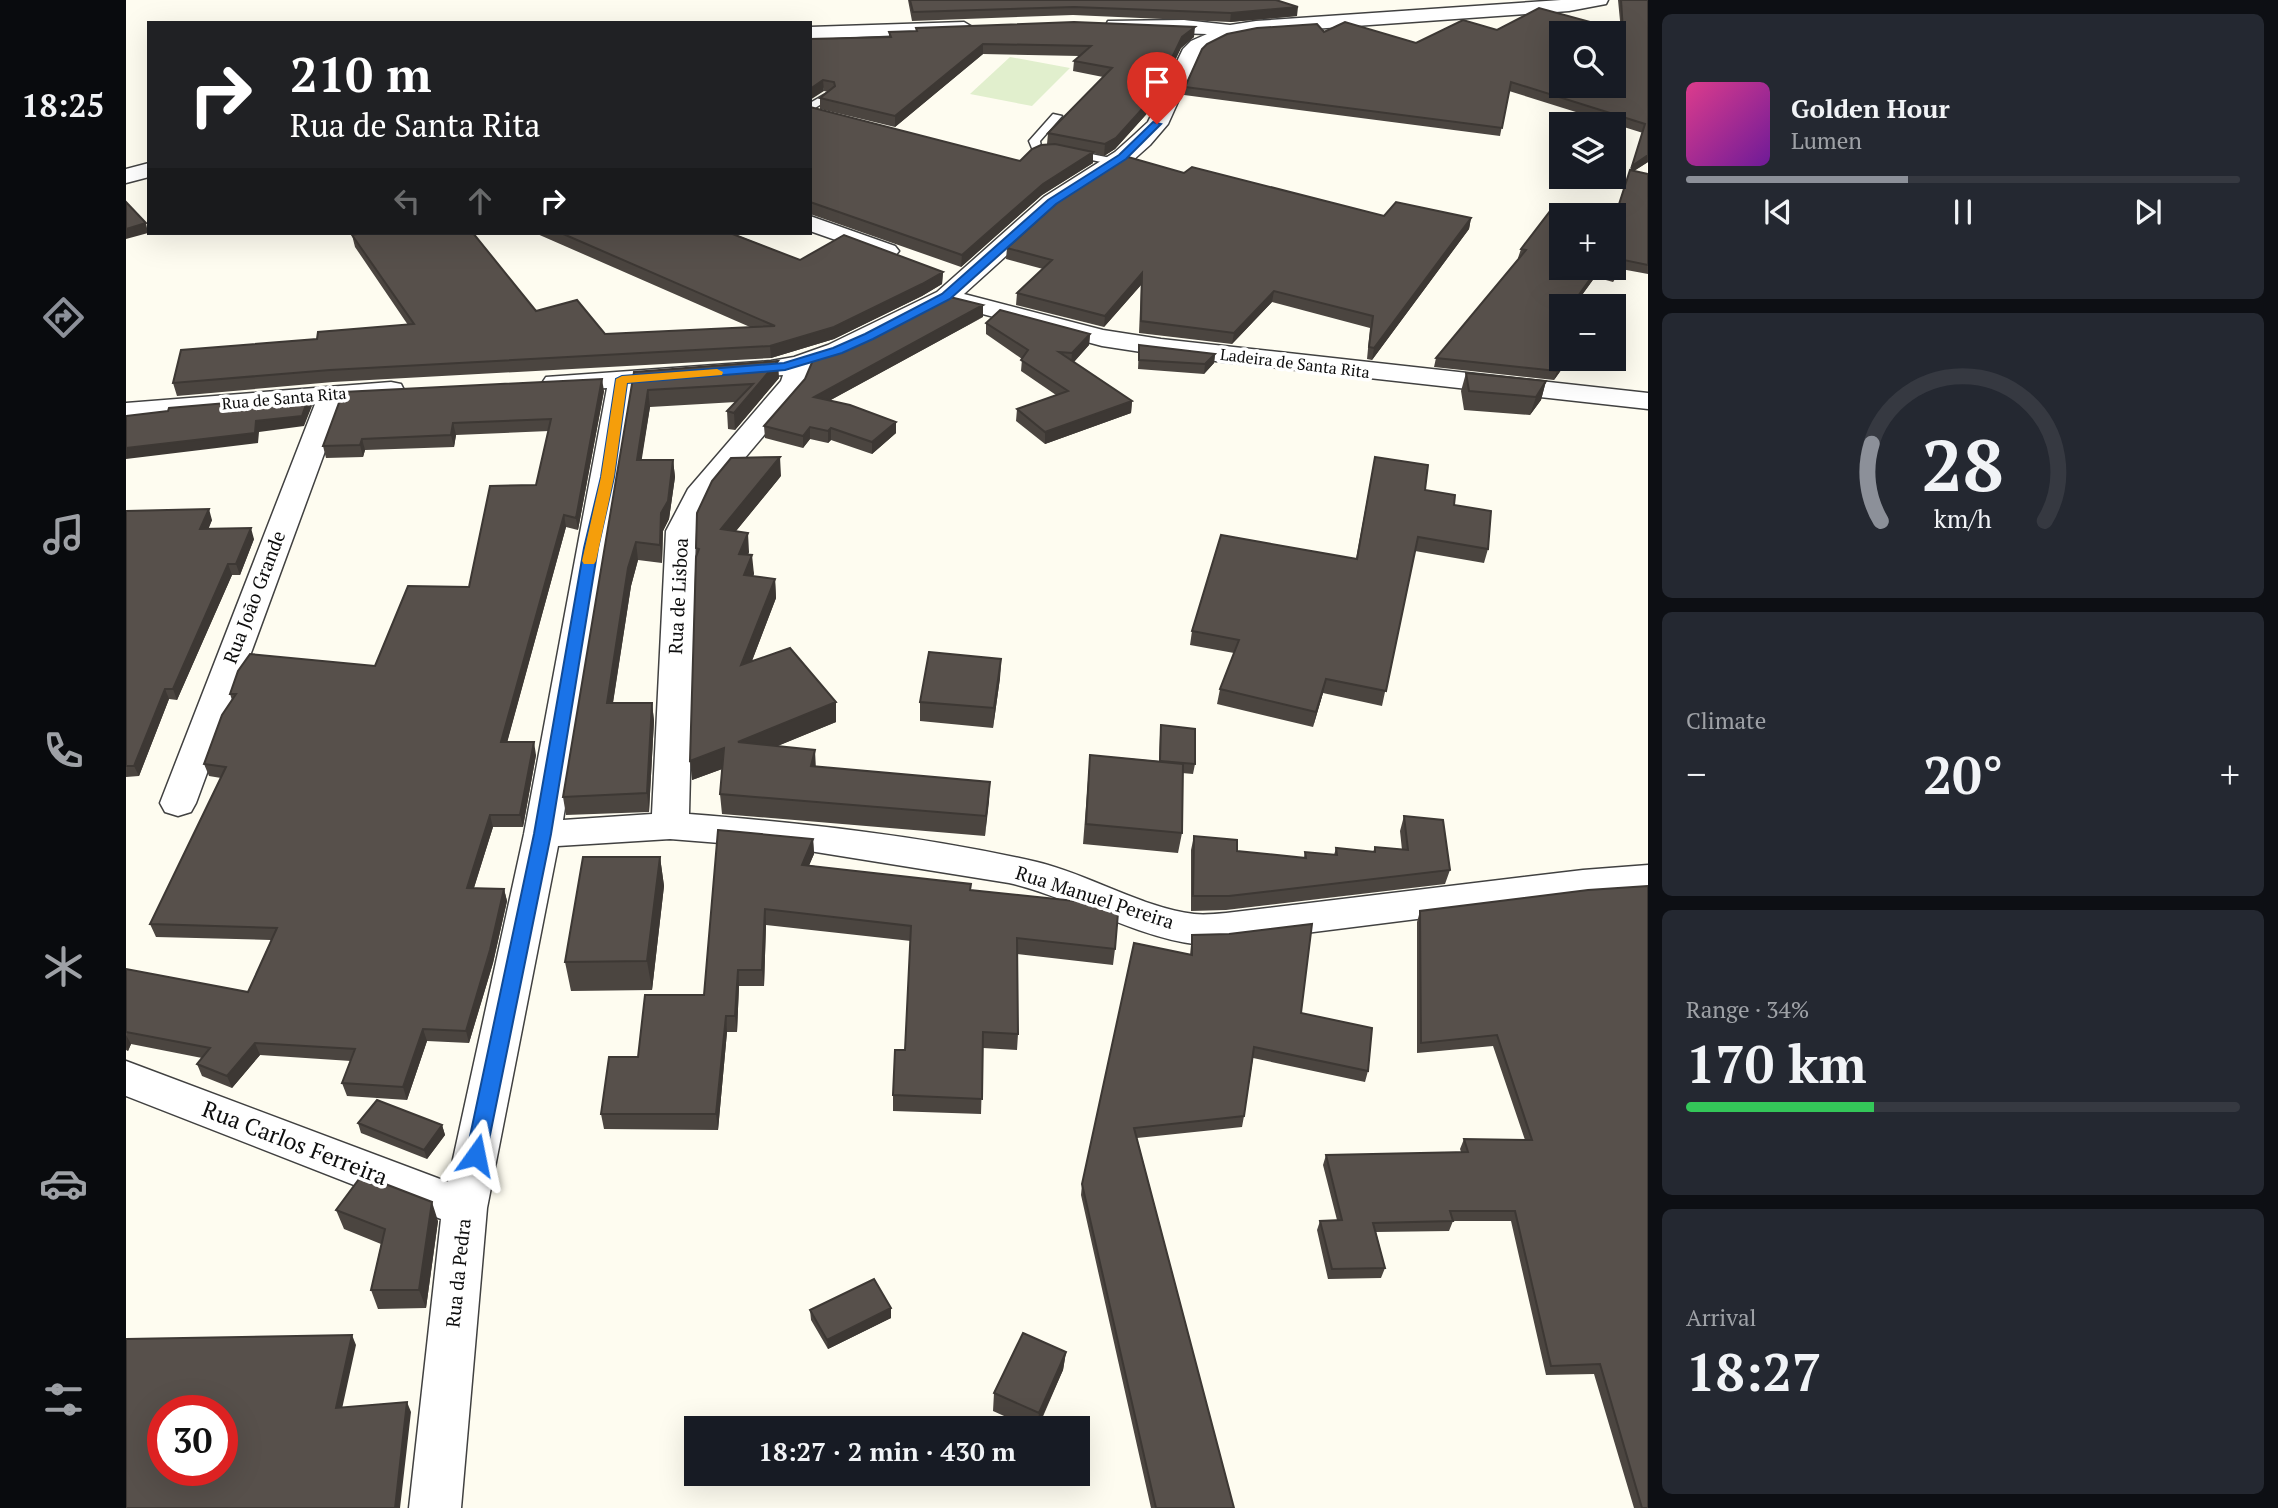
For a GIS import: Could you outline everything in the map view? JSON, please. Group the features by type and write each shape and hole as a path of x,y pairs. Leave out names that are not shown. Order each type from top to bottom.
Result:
{"street":[{"path":"526,384 771,369 799,363 869,337 951,283 1052,202 1116,162 1157,124 1190,53 1209,39 1231,31 1569,5 1599,0"},
{"path":"1242,8 1256,27"},
{"path":"1100,24 1184,26 1231,31"},
{"path":"812,33 990,27"},
{"path":"126,176 147,171"},
{"path":"812,224 906,258"},
{"name":"Ladeira de Santa Rita","path":"951,283 1102,338 1161,347 1648,401"},
{"name":"Rua de Lisboa","path":"670,826 681,531 698,495 794,383 799,363"},
{"name":"Rua da Pedra","path":"435,1508 465,1208 542,834 591,548 607,477 622,379"},
{"name":"Rua de Santa Rita","path":"126,411 333,393 416,389"},
{"name":"Rua João Grande","path":"177,803 333,393"},
{"name":"Rua Manuel Pereira","path":"542,834 670,826 797,836 1009,869 1043,877 1153,918 1194,929 1226,928 1583,884 1648,879"},
{"name":"Rua Carlos Ferreira","path":"126,1077 465,1208"}],"lane":[{"path":"812,108 829,95"},
{"path":"812,111 824,115"},
{"path":"1057,116 1034,141 1033,153 1054,150 1116,162"}],"green space":[{"path":"1010,57 1070,68 1032,106 970,94"}],"building":[{"path":"910,0 1276,0 1298,7 1231,13 1074,7 913,12"},
{"path":"1621,0 1648,0 1648,155 1632,166 1645,124 1626,118 1626,112 1607,112 1562,98 1626,98 1626,21 1622,21"},
{"path":"1539,8 1586,21 1549,21 1549,94 1511,82 1502,128 1185,87 1202,49 1227,34 1257,28 1317,24 1324,32 1345,22 1416,43 1463,20 1497,30"},
{"path":"1074,22 1195,27 1182,37 1153,97 1116,138 1105,144 1048,133 1112,68 1074,61 1091,46 983,44 895,116 820,98 835,86 834,82 823,80 812,88 812,39 891,37 889,32 917,31 916,28"},
{"path":"812,108 1020,161 1032,149 1041,145 1055,144 1093,152 1043,184 962,255 812,203"},
{"path":"1128,157 1184,173 1192,167 1384,216 1396,202 1471,218 1374,348 1369,347 1373,316 1274,291 1234,333 1141,321 1142,273 1105,316 1017,293 1052,260 1007,248 1062,198"},
{"path":"1630,170 1648,174 1648,265 1626,260 1626,203 1619,203"},
{"path":"126,202 146,223 126,229"},
{"path":"1549,213 1549,280 1589,280 1580,294 1549,294 1549,370 1436,358 1526,250 1521,249"},
{"path":"352,235 475,235 536,311 577,300 605,334 775,326 566,235 735,235 800,260 844,235 943,272 834,327 770,346 330,370 173,383 181,350 317,339 318,332 414,324"},
{"path":"950,297 983,305 814,397 850,405 896,422 872,442 831,428 828,431 810,427 803,436 764,426 805,379 813,360 847,348"},
{"path":"1000,310 1090,334 1072,353 1059,352 1132,401 1045,432 1017,409 1068,391 1021,360 1028,350 986,323"},
{"path":"1139,345 1215,354 1205,364 1139,360"},
{"path":"778,361 734,413 727,411 753,384 648,390 637,460 673,460 668,501 661,513 660,545 636,542 628,568 607,703 652,703 647,793 563,797 634,372"},
{"path":"1466,373 1546,381 1536,397 1469,391"},
{"path":"602,379 576,518 564,515 501,742 534,742 520,815 490,815 467,888 504,889 490,950 466,1031 423,1029 403,1087 342,1083 355,1049 255,1043 227,1076 197,1064 210,1048 126,1032 126,969 248,992 277,928 150,924 226,767 204,764 222,715 236,694 230,694 238,671 250,654 375,666 408,586 469,587 490,486 536,485 551,419 453,423 451,435 362,439 360,445 323,446 343,392"},
{"path":"309,396 302,416 256,421 255,433 126,448 126,416 168,411 169,408"},
{"path":"780,457 721,529 748,533 739,554 752,555 744,575 775,579 741,665 790,648 836,702 738,742 815,750 811,766 990,782 986,816 720,794 724,748 690,761 696,557 699,549 696,548 697,513 712,481 731,458"},
{"path":"1375,457 1428,465 1425,490 1455,495 1454,505 1491,511 1488,549 1418,537 1386,691 1326,679 1316,712 1220,689 1239,640 1192,631 1221,535 1357,559"},
{"path":"209,509 200,529 251,528 236,564 228,564 173,689 165,689 134,766 126,766 126,511"},
{"path":"929,652 1001,659 994,708 920,702"},
{"path":"1161,725 1195,729 1195,764 1160,761"},
{"path":"1090,755 1183,764 1182,833 1086,824"},
{"path":"1404,816 1443,820 1450,870 1229,896 1193,896 1194,836 1237,840 1237,851 1306,858 1305,852 1337,855 1336,848 1375,852 1375,847 1408,850"},
{"path":"718,830 813,839 802,865 971,884 970,890 1094,903 1118,913 1115,949 1017,938 1018,1034 983,1032 982,1099 893,1095 895,1050 905,1050 911,926 765,909 762,970 738,970 735,1016 726,1016 716,1114 601,1114 609,1057 638,1057 645,995 704,995"},
{"path":"583,857 660,857 647,961 565,962"},
{"path":"1648,886 1648,1508 1642,1508 1600,1364 1551,1366 1515,1211 1450,1211 1453,1221 1373,1223 1385,1268 1332,1269 1320,1221 1342,1220 1326,1155 1468,1152 1464,1139 1532,1140 1497,1035 1421,1043 1420,911 1588,890"},
{"path":"1312,924 1301,1013 1372,1028 1368,1071 1254,1047 1244,1116 1134,1128 1234,1508 1156,1508 1082,1184 1134,943 1192,955 1192,935 1229,934"},
{"path":"377,1100 442,1125 424,1150 358,1123"},
{"path":"362,1175 432,1202 419,1290 371,1290 385,1229 336,1210"},
{"path":"874,1279 891,1308 827,1340 810,1310"},
{"path":"1023,1333 1066,1352 1039,1413 994,1393"},
{"path":"352,1335 336,1408 407,1402 395,1508 126,1508 126,1339"}],"slow traffic":[{"path":"589,561 607,477 622,379 717,372"}],"route":[{"path":"476,1155 542,834 591,548 607,477 622,379 771,369 837,351 869,337 946,297 1052,202 1123,157 1157,124"}]}
